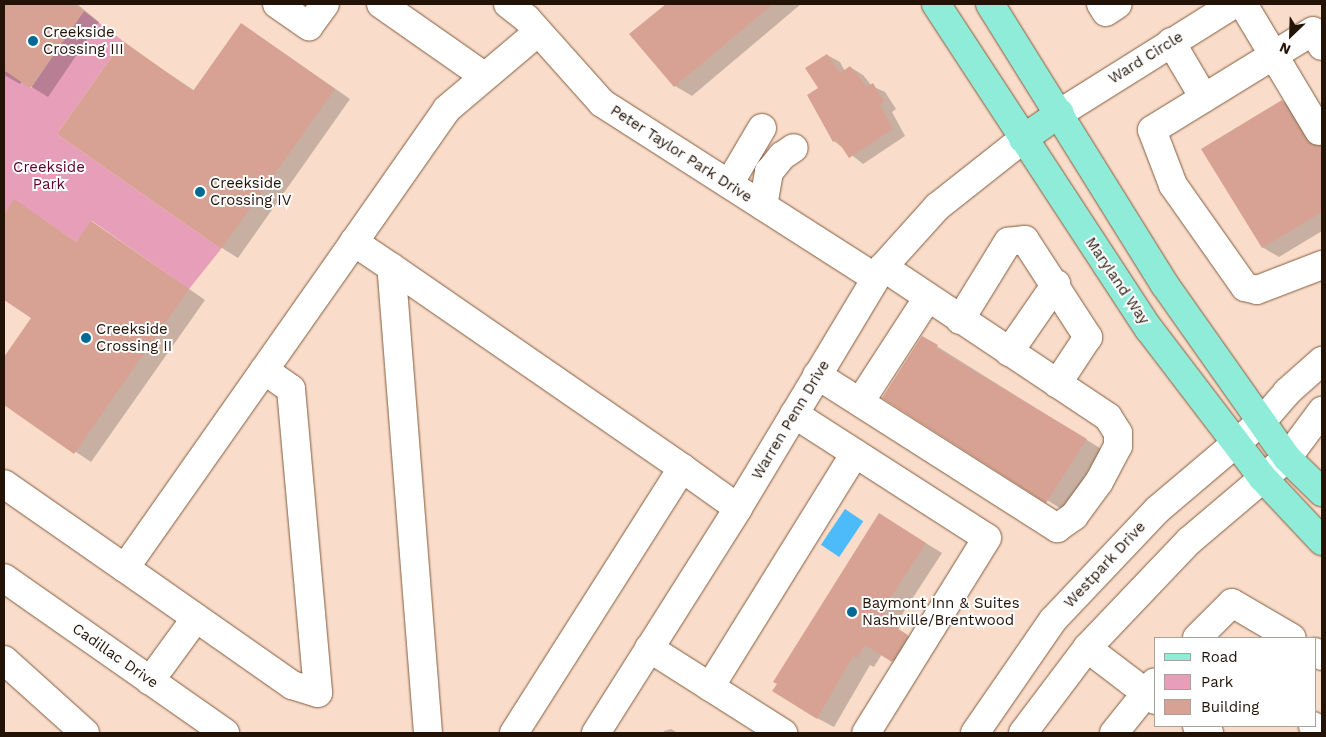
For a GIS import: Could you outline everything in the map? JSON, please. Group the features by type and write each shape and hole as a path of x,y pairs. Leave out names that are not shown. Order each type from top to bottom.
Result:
{"main road":[{"name":"Maryland Way","path":"936,4 1023,140 1149,329 1238,442 1262,477 1322,541"},
{"path":"990,4 1165,285 1263,420 1287,458 1322,492"},
{"path":"1023,140 1060,114"}],"street":[{"path":"277,4 309,26 325,4"},
{"path":"381,4 484,76"},
{"name":"Peter Taylor Park Drive","path":"508,4 538,32 602,103 763,206 927,299 1108,417 1119,439 1117,452 1100,482 1074,516 1058,528 860,402"},
{"path":"1101,4 1106,12 1118,4"},
{"name":"Ward Circle","path":"1060,114 1171,42 1234,4"},
{"path":"1243,4 1319,131"},
{"path":"1322,46 1313,31 1152,130 1173,185 1245,287 1257,290 1322,265"},
{"path":"125,568 354,242 434,124 484,76 538,32"},
{"path":"1171,42 1204,98"},
{"path":"729,184 762,128"},
{"name":"Warren Penn Drive","path":"596,733 738,508 880,273 938,207 1023,140"},
{"path":"763,206 769,172 782,156 794,148"},
{"path":"960,320 1008,242 1012,239 1025,240 1056,284 1088,337 1057,384"},
{"path":"354,242 738,508"},
{"path":"391,267 428,733"},
{"path":"1009,352 1056,284"},
{"path":"817,375 860,402 927,299"},
{"name":"Westpark Drive","path":"975,733 1053,620 1156,510 1263,420 1287,392 1322,361"},
{"path":"4,484 292,685 318,693 291,389 264,370"},
{"path":"1023,733 1087,648 1189,541 1262,477 1287,458 1322,411"},
{"path":"794,414 987,538 866,733"},
{"path":"710,687 855,453"},
{"path":"514,733 682,468"},
{"name":"Cadillac Drive","path":"4,578 225,733"},
{"path":"1198,637 1232,603 1290,637"},
{"path":"150,680 196,618"},
{"path":"649,648 784,733"},
{"path":"1087,648 1151,692 1114,733"},
{"path":"4,660 85,733"}],"green space":[{"name":"Creekside Park","path":"84,11 123,41 57,134 221,249 189,289 92,221 76,242 14,200 4,214 4,74 6,71 31,88"}],"water":[{"path":"845,509 863,521 839,557 821,545"}],"building":[{"name":"Creekside Crossing III","path":"4,4 72,4 84,11 30,88 4,70"},
{"path":"666,4 773,4 674,87 629,34"},
{"name":"Creekside Crossing IV","path":"241,23 335,89 221,249 57,134 123,41 193,91"},
{"path":"827,54 840,73 850,66 867,87 873,83 884,102 880,105 893,129 849,158 837,140 833,142 807,95 818,88 805,68"},
{"path":"1282,100 1306,139 1312,145 1322,146 1322,212 1262,248 1201,149"},
{"name":"Creekside Crossing II","path":"14,199 76,242 91,221 189,289 74,454 4,405 4,357 31,318 4,300 4,214"},
{"path":"922,336 938,345 936,348 1087,439 1046,503 882,398"},
{"name":"Baymont Inn & Suites Nashville/Brentwood","path":"879,513 926,543 886,605 889,607 882,619 908,635 892,662 865,645 857,658 853,656 817,719 772,691 777,684 773,682"}],"place":[{"name":"Creekside Crossing III","path":"33,41"},
{"name":"Creekside Crossing IV","path":"200,192"},
{"name":"Creekside Crossing II","path":"86,338"},
{"name":"Baymont Inn & Suites Nashville/Brentwood","path":"852,612"}]}
